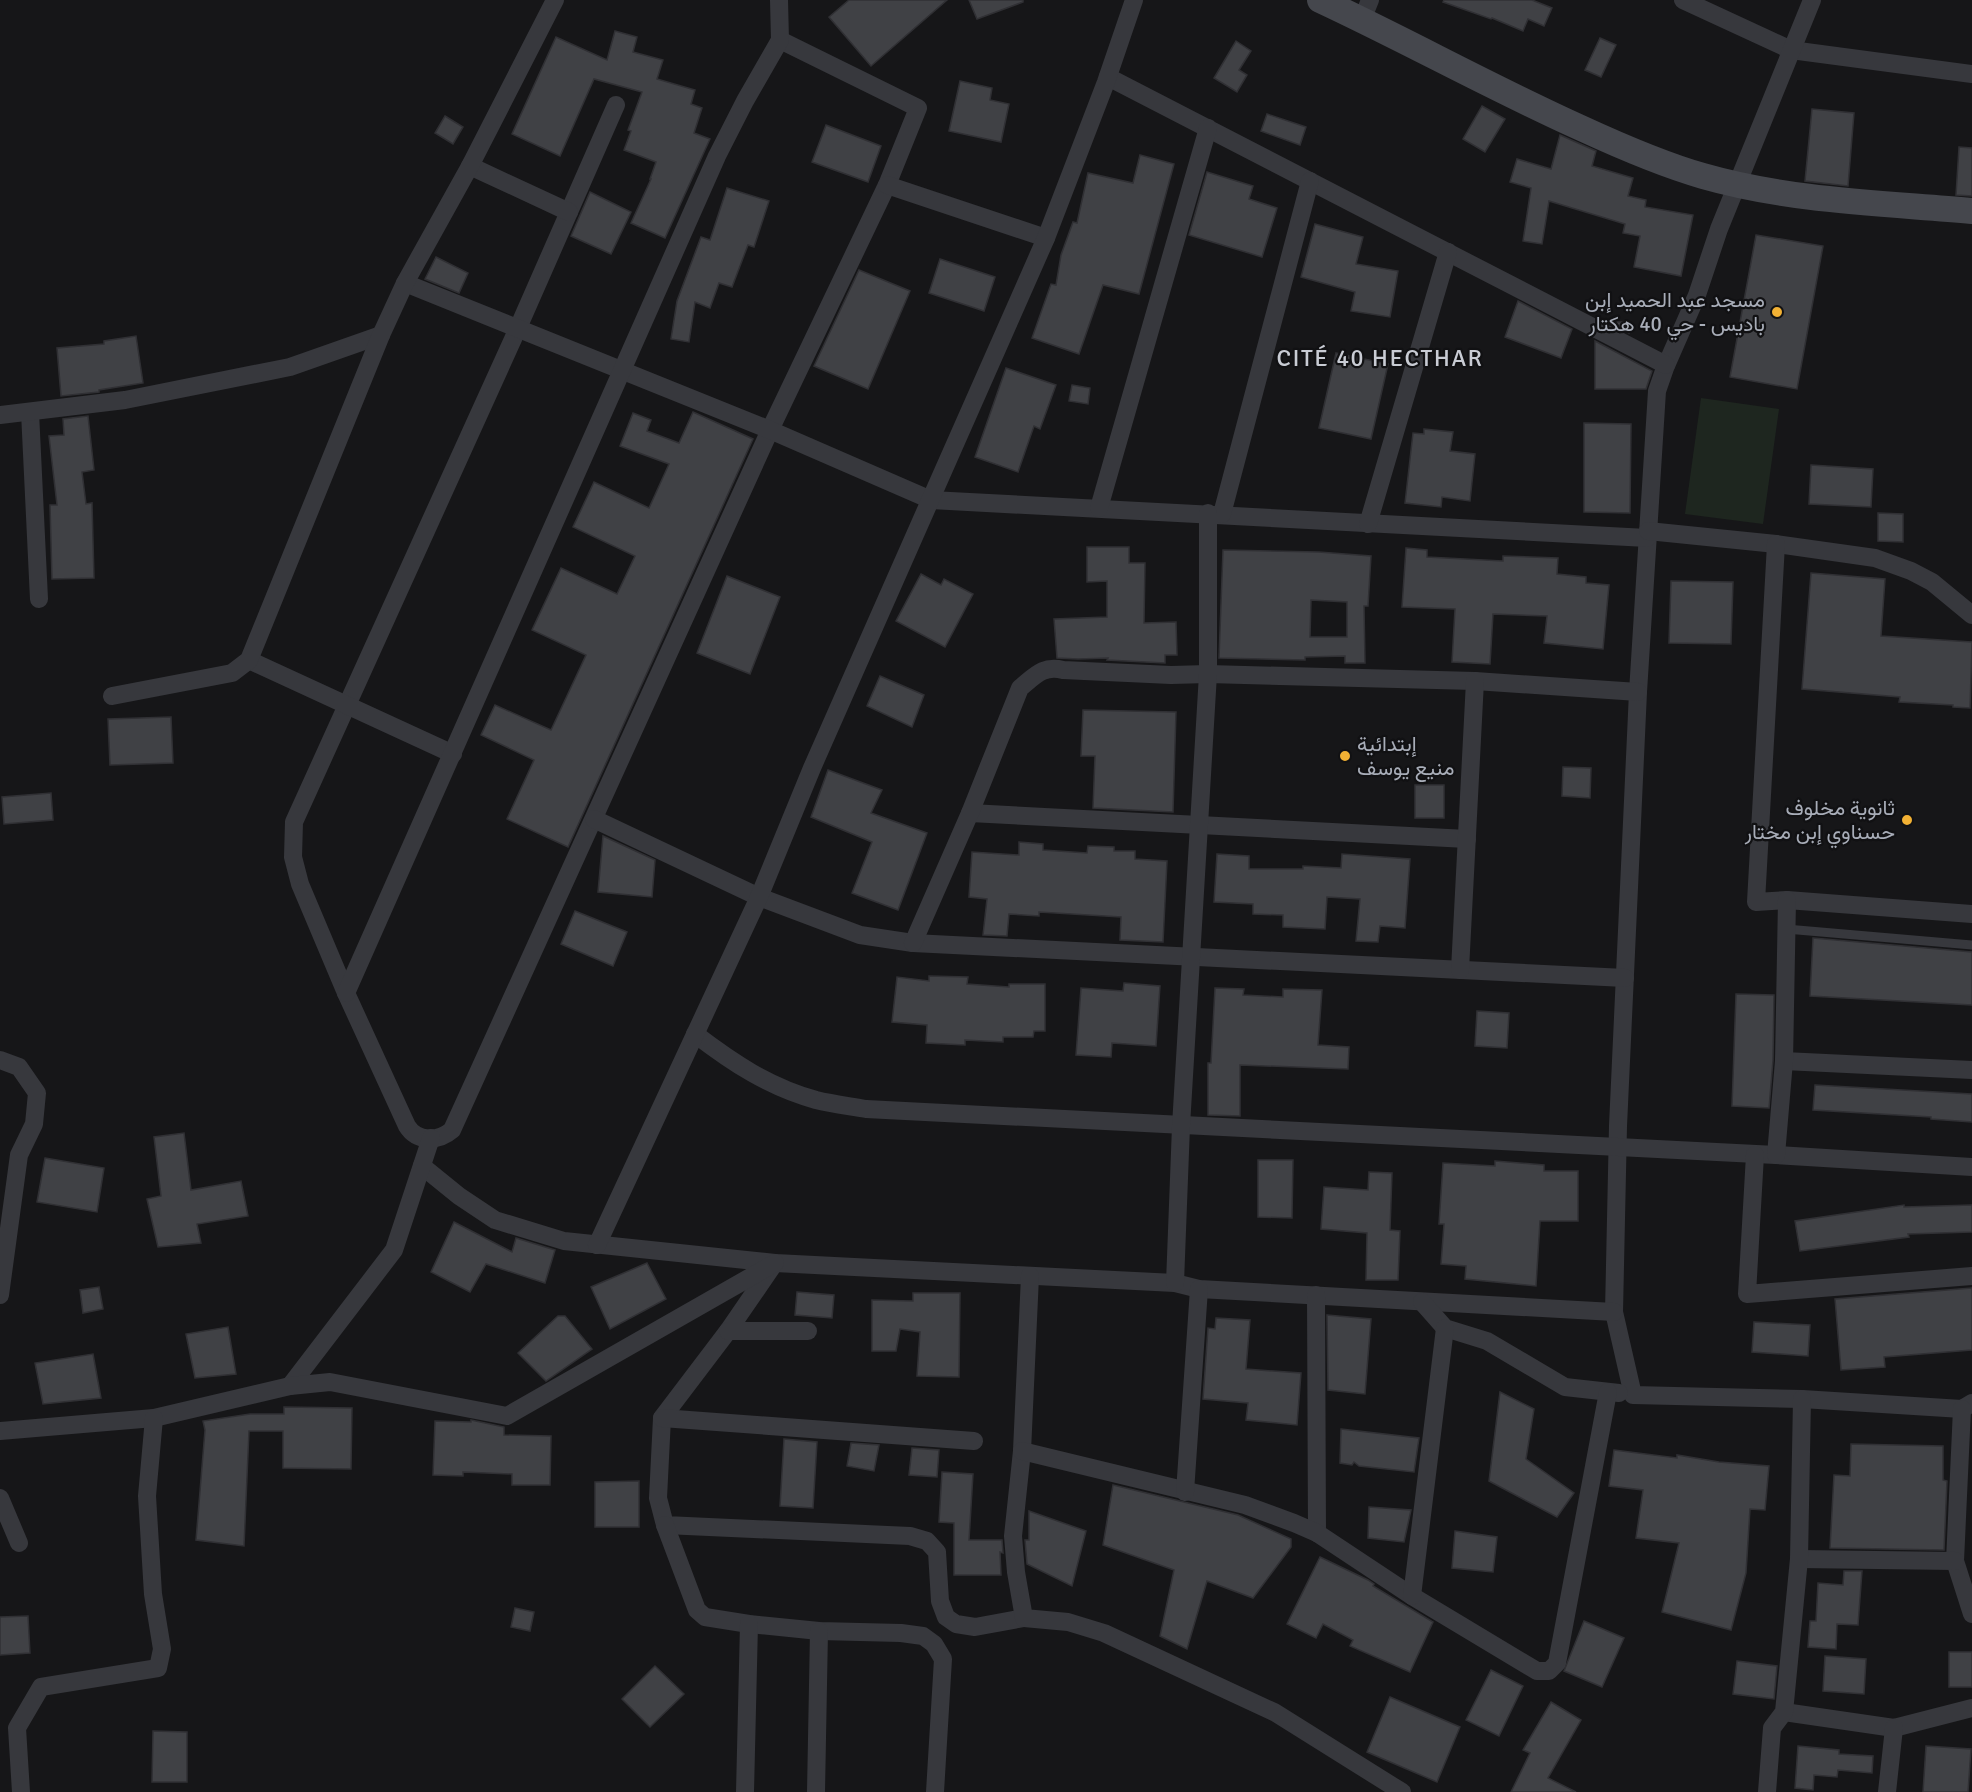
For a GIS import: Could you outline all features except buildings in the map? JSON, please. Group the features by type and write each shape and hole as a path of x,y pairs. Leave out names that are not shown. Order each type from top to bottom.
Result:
{"main road":[{"path":"1320,0 1366,10 1525,103 1676,168 1704,177 1820,198 1972,211"}],"street":[{"path":"112,696 232,674 249,660 381,335 405,283 470,166 555,0"},
{"path":"345,993 717,156 780,40 779,0"},
{"path":"597,1245 759,897 812,768 1046,238 1108,76 1134,0"},
{"path":"1683,0 1791,50 1972,74"},
{"path":"1633,1395 1614,1312 1618,1148 1638,692 1658,391 1666,365 1697,295 1719,229 1812,0"},
{"path":"616,105 518,328 294,822 292,845 295,869 300,884 345,993 407,1126 414,1135 442,1137 452,1130 770,430 887,185 918,108 780,40"},
{"path":"1108,76 1666,365"},
{"path":"1099,508 1208,128"},
{"path":"470,166 569,212"},
{"path":"1175,1283 1181,1126 1208,674 1215,514 1310,181"},
{"path":"887,185 1046,238"},
{"path":"1368,524 1448,252"},
{"path":"405,283 623,369 931,500 1368,524 1648,534 1776,544 1860,555 1892,564 1932,582 1972,615"},
{"path":"0,416 125,400 290,367 381,335"},
{"path":"30,412 39,599"},
{"path":"1776,544 1756,902 1787,900 1972,914"},
{"path":"249,660 453,754"},
{"path":"913,943 970,813 1020,688 1037,674 1052,667 1073,671 1171,675 1475,681 1638,692"},
{"path":"1460,970 1475,681"},
{"path":"970,813 1467,839"},
{"path":"594,819 759,897 860,935 913,943 1625,978"},
{"path":"1776,1155 1784,1061 1787,900"},
{"path":"695,1034 759,1078 783,1090 818,1101 866,1109 1972,1167"},
{"path":"0,1060 19,1067 37,1093 34,1124 19,1155 0,1295"},
{"path":"1784,1061 1972,1070"},
{"path":"290,1386 394,1250 431,1138"},
{"path":"1755,1155 1747,1294 1972,1275"},
{"path":"422,1166 459,1196 495,1220 564,1241 775,1263 1175,1283 1199,1289 1614,1312"},
{"path":"0,1431 154,1418 290,1386 330,1382 507,1416 775,1263"},
{"path":"775,1263 728,1331 662,1418 658,1498 665,1525 697,1610 705,1617 819,1631 901,1633 923,1636 934,1644 943,1659 935,1792"},
{"path":"1024,1617 1016,1572 1013,1536 1022,1451 1030,1276"},
{"path":"1185,1492 1199,1289"},
{"path":"1316,1295 1317,1533"},
{"path":"1422,1302 1445,1328 1487,1341 1565,1387 1633,1395 1967,1406 1965,1525 1955,1561 1972,1614"},
{"path":"1413,1596 1445,1328"},
{"path":"728,1331 808,1331"},
{"path":"1022,1451 1245,1505 1317,1533 1413,1596 1537,1671 1549,1671 1557,1663 1608,1392"},
{"path":"1767,1792 1772,1728 1784,1712 1799,1559 1802,1399"},
{"path":"21,1792 17,1728 41,1687 158,1668 162,1649 153,1594 147,1496 154,1418"},
{"path":"662,1418 975,1441"},
{"path":"0,1498 19,1544"},
{"path":"665,1525 910,1536 927,1541 937,1552 940,1602 946,1617 956,1624 975,1627 1024,1617 1068,1622 1104,1633 1274,1712 1402,1792"},
{"path":"1799,1559 1955,1561"},
{"path":"745,1792 749,1624"},
{"path":"816,1792 819,1631"},
{"path":"1784,1712 1894,1728 1972,1708"},
{"path":"1887,1792 1894,1728"}],"lane":[{"path":"1786,929 1972,945"}],"shaded area":[{"path":"1701,398 1779,409 1763,524 1685,514"}],"place":[{"name":"مسجد عبد الحميد إبن باديس - حي 40 هكتار","path":"1777,312"},
{"name":"إبتدائية منيع يوسف","path":"1345,756"},
{"name":"ثانوية مخلوف حسناوي إبن مختار","path":"1907,820"}],"district":[{"name":"CITÉ 40 HECTHAR","path":"1380,358"}]}
